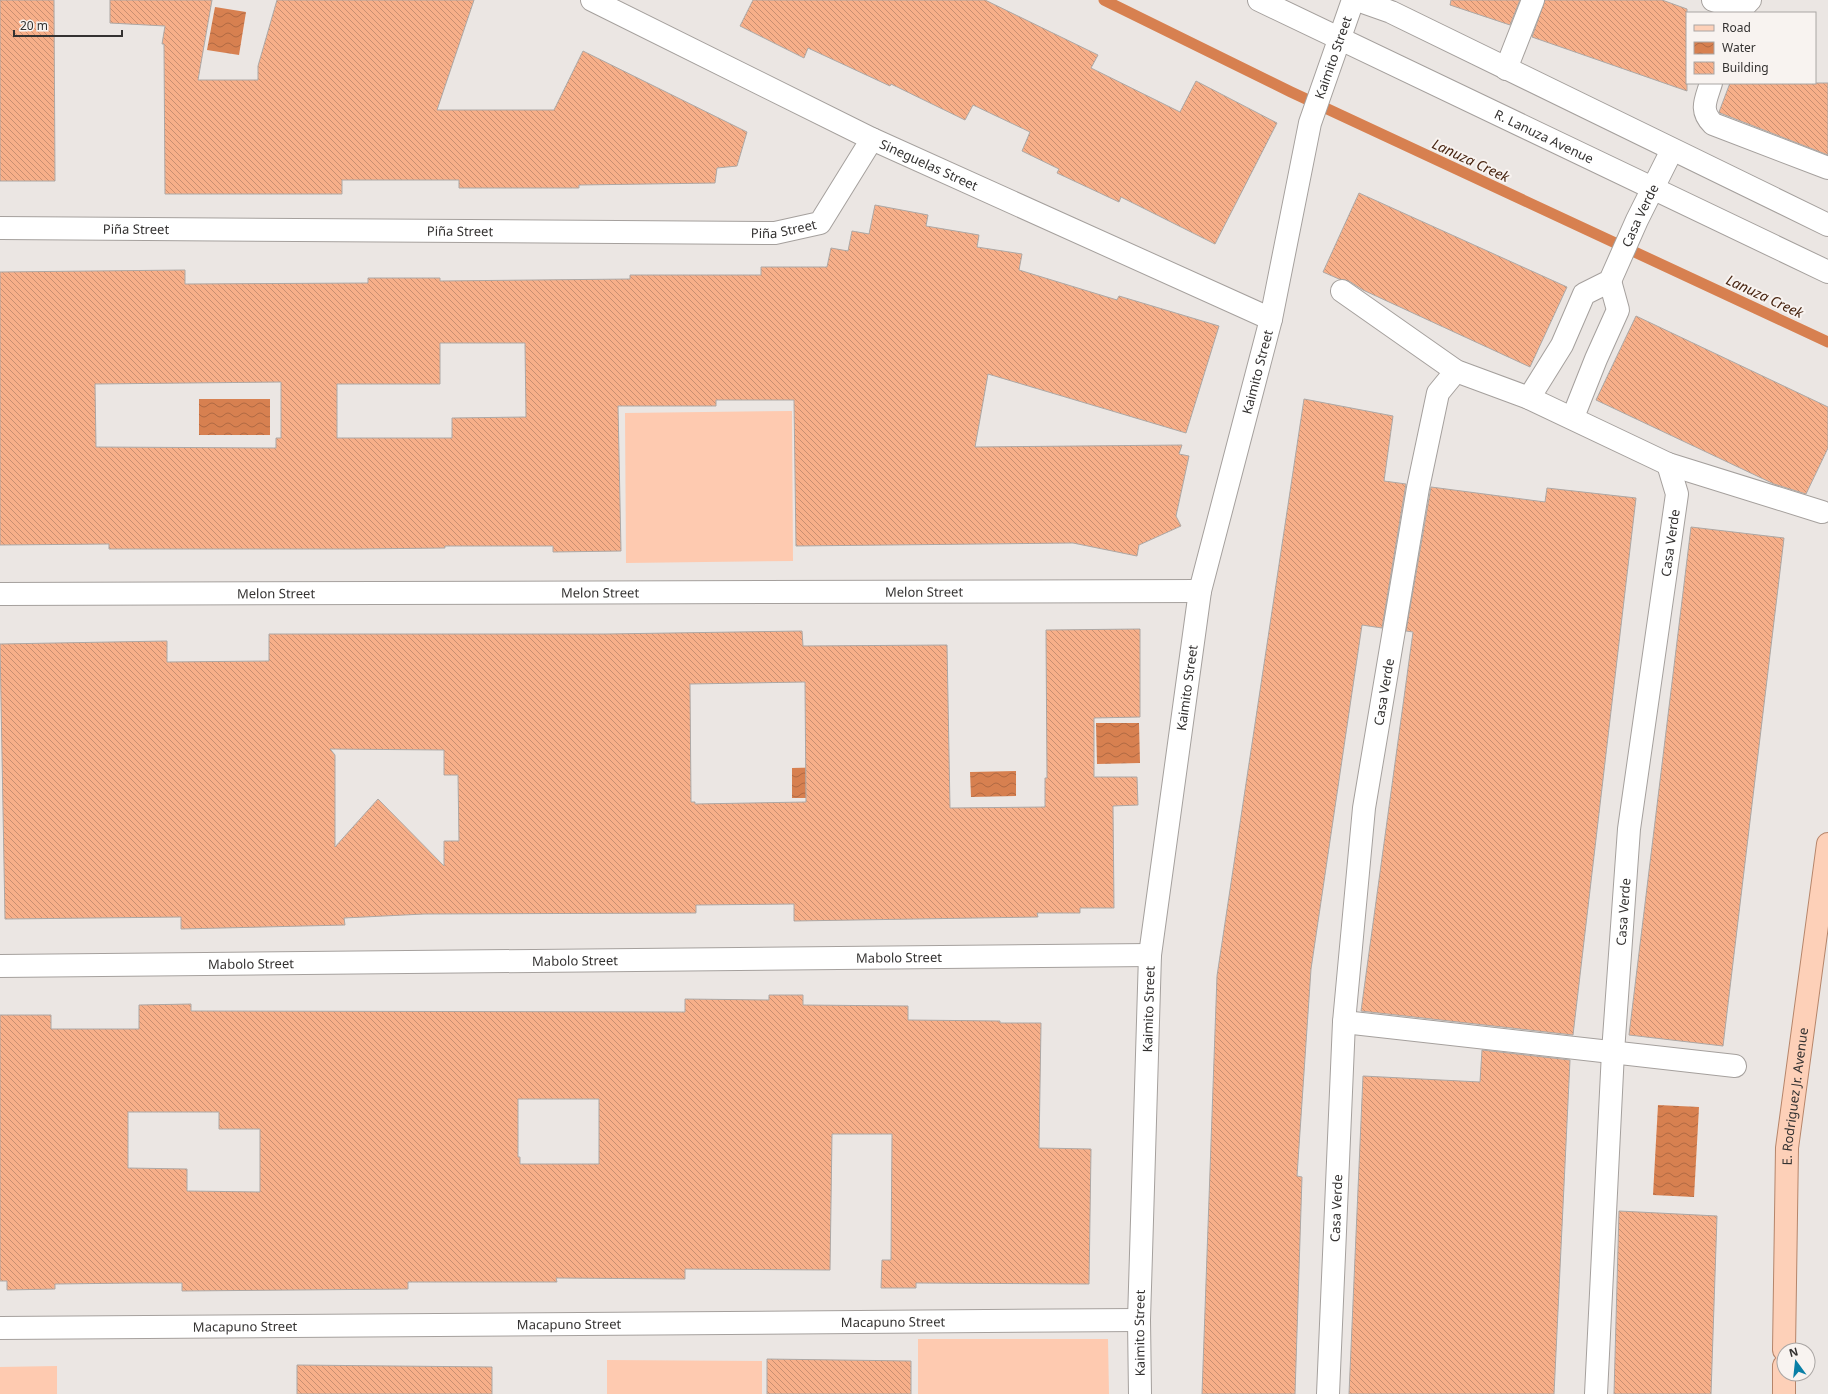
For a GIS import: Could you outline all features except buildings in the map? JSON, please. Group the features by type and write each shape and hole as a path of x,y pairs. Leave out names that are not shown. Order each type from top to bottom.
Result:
{"main road":[{"name":"E. Rodriguez Jr. Avenue","path":"1784,1342 1787,1148 1828,844"},
{"path":"1784,1382 1784,1394"}],"street":[{"name":"Sineguelas Street","path":"592,0 872,139 1271,318"},
{"name":"R. Lanuza Avenue","path":"1260,0 1828,272"},
{"name":"Kaimito Street","path":"1140,1394 1139,1320 1150,955 1200,591 1271,318 1310,123 1353,0"},
{"path":"1357,0 1391,12 1828,225"},
{"path":"1506,69 1533,0"},
{"path":"1713,0 1741,7"},
{"path":"1712,84 1704,107 1705,117 1713,124 1828,168"},
{"name":"Piña Street","path":"0,228 775,233 820,223 872,139"},
{"name":"Casa Verde","path":"1611,278 1637,220 1672,150"},
{"path":"1529,398 1562,345 1584,294 1611,278 1618,310 1596,359 1573,417"},
{"path":"1342,291 1456,371 1529,398 1573,417 1668,464 1822,512"},
{"name":"Casa Verde","path":"1328,1394 1344,1022 1364,808 1417,496 1438,393 1456,371"},
{"name":"Casa Verde","path":"1596,1394 1613,1052 1629,829 1677,494 1668,464"},
{"name":"Melon Street","path":"0,594 1200,591"},
{"name":"Mabolo Street","path":"0,966 1150,955"},
{"path":"1344,1022 1734,1066"},
{"name":"Macapuno Street","path":"0,1328 1139,1320"}],"shaded area":[{"path":"792,411 793,561 626,563 625,413"},
{"path":"918,1339 1108,1339 1109,1394 918,1394"},
{"path":"607,1360 762,1361 762,1394 607,1394"},
{"path":"57,1366 57,1394 0,1394 0,1367"}],"water":[{"path":"215,7 246,12 239,55 207,50"},
{"path":"199,399 270,399 270,435 199,435"},
{"path":"1096,723 1139,723 1140,763 1097,764"},
{"path":"831,767 832,798 792,798 792,768"},
{"path":"1016,771 1016,796 971,797 970,772"},
{"path":"1658,1105 1699,1107 1694,1197 1653,1195"}],"waterway":[{"name":"Lanuza Creek","path":"1104,0 1291,92 1828,342"}]}
